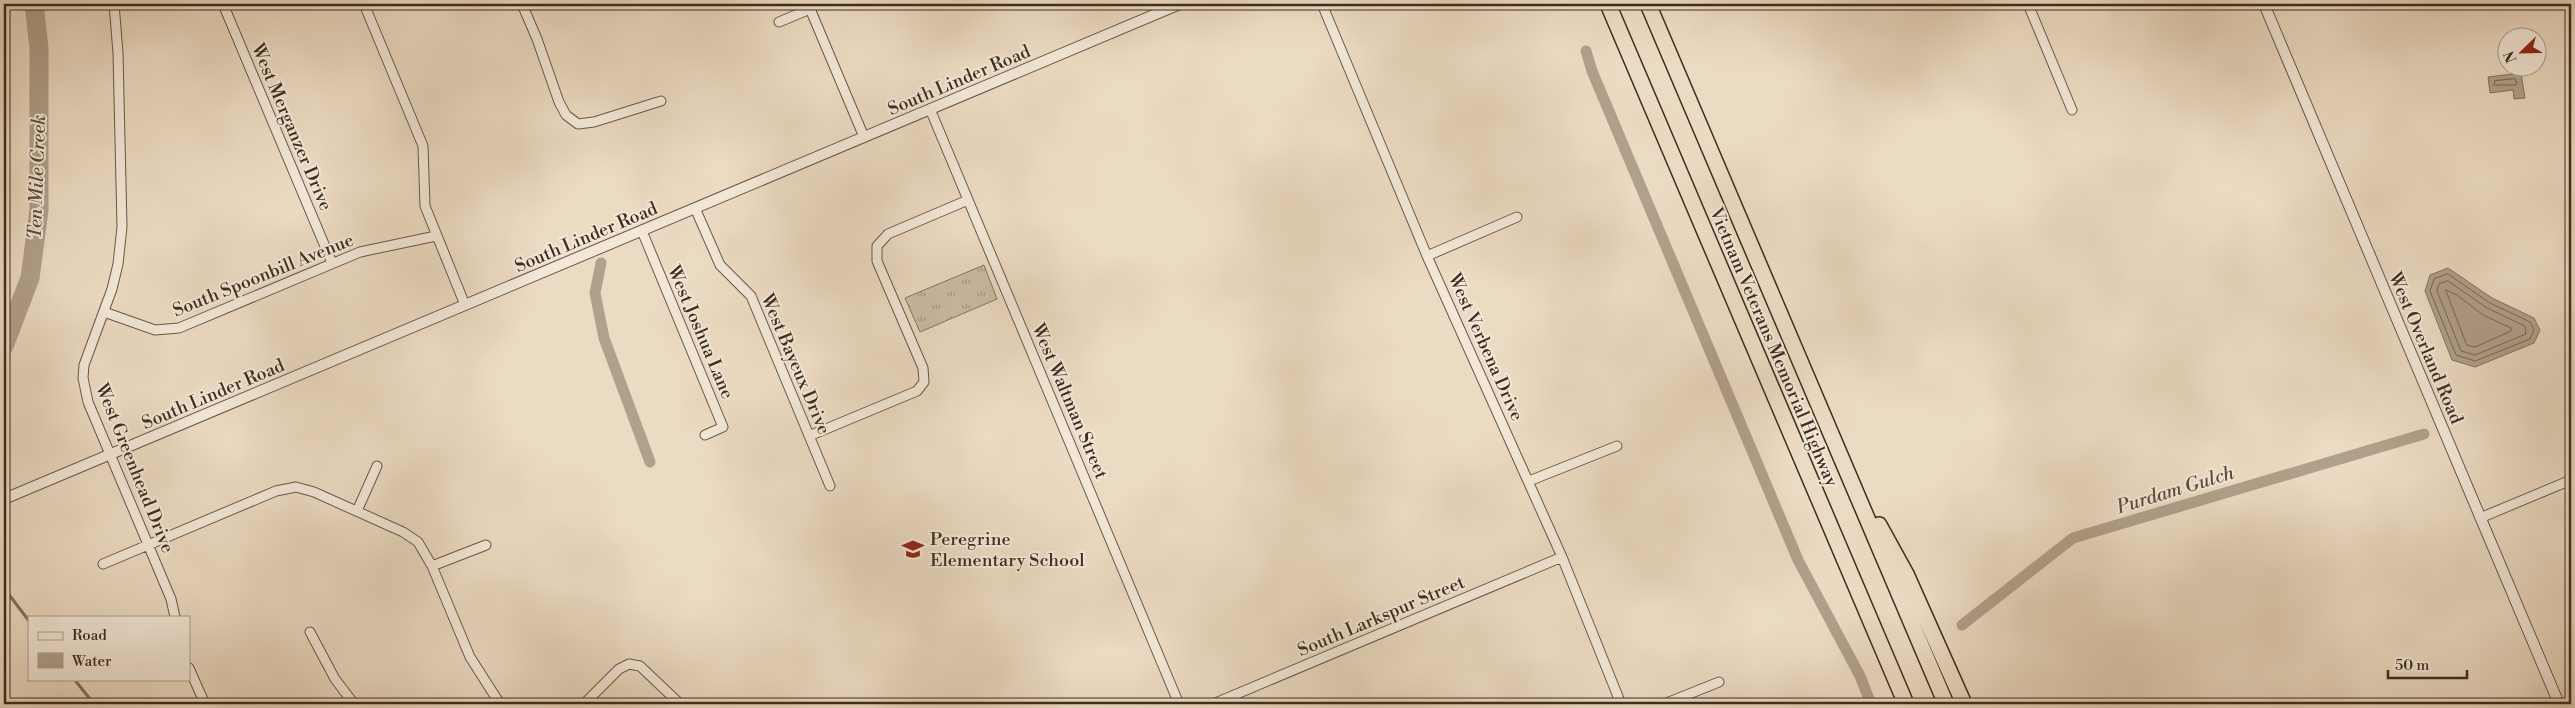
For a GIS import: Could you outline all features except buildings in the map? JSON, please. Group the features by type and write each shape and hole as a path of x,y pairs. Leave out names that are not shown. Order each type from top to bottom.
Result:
{"highway":[{"name":"Vietnam Veterans Memorial Highway","path":"1608,4 1906,704"},
{"name":"Vietnam Veterans Memorial Highway","path":"1648,4 1946,704"},
{"path":"1844,464 1906,574 1964,704"}],"street":[{"name":"West Greenhead Drive","path":"114,4 118,53 122,227 118,264 104,312 84,365 83,378 88,402 171,598 175,616"},
{"name":"West Merganzer Drive","path":"223,4 332,263"},
{"path":"364,4 423,146 425,206 465,305"},
{"path":"522,4 537,39 558,102 566,115 578,124 594,122 661,101"},
{"name":"South Linder Road","path":"4,499 1180,4"},
{"name":"West Verbena Drive","path":"1322,4 1427,256 1562,557 1621,704"},
{"path":"2028,4 2072,110"},
{"name":"West Overland Road","path":"2264,4 2559,704"},
{"path":"779,22 809,6 864,138"},
{"name":"West Waltman Street","path":"930,110 1179,704"},
{"path":"809,436 917,391 924,382 923,368 877,261 877,246 888,234 968,200"},
{"name":"West Bayeux Drive","path":"695,208 720,265 751,296 830,486"},
{"path":"1427,256 1517,217"},
{"name":"West Joshua Lane","path":"642,231 723,427 705,435"},
{"name":"South Spoonbill Avenue","path":"104,312 155,330 180,328 332,263 372,249 436,236"},
{"path":"1529,481 1617,446"},
{"path":"357,511 377,466"},
{"path":"2480,518 2571,480"},
{"path":"103,564 276,491 296,487 314,492 403,532 418,542 432,566 470,656 500,704"},
{"path":"432,566 486,545"},
{"name":"South Larkspur Street","path":"1213,704 1562,557"},
{"path":"310,632 335,679 354,704"},
{"path":"584,704 619,669 629,664 640,666 680,704"},
{"path":"190,670 205,704"},
{"path":"1664,704 1719,682"}],"green space":[{"path":"984,265 997,299 920,332 905,298"}],"water":[{"path":"2498,76 2498,78 2522,78 2525,98 2514,99 2513,90 2490,93 2488,77"},
{"path":"2448,268 2492,298 2534,318 2540,330 2534,343 2475,367 2452,360 2425,291 2430,275"}],"waterway":[{"name":"Ten Mile Creek","path":"4,346 30,278 39,210 39,48 34,4"},
{"path":"1586,51 1592,71 1798,560 1860,676 1871,704"},
{"path":"601,263 595,293 604,338 650,462"},
{"name":"Purdam Gulch","path":"1962,625 2073,538 2424,434"},
{"name":"Ten Mile Creek","path":"4,588 28,620"},
{"name":"Ten Mile Creek","path":"75,680 94,704"}],"place":[{"name":"Peregrine Elementary School","path":"913,549"}]}
